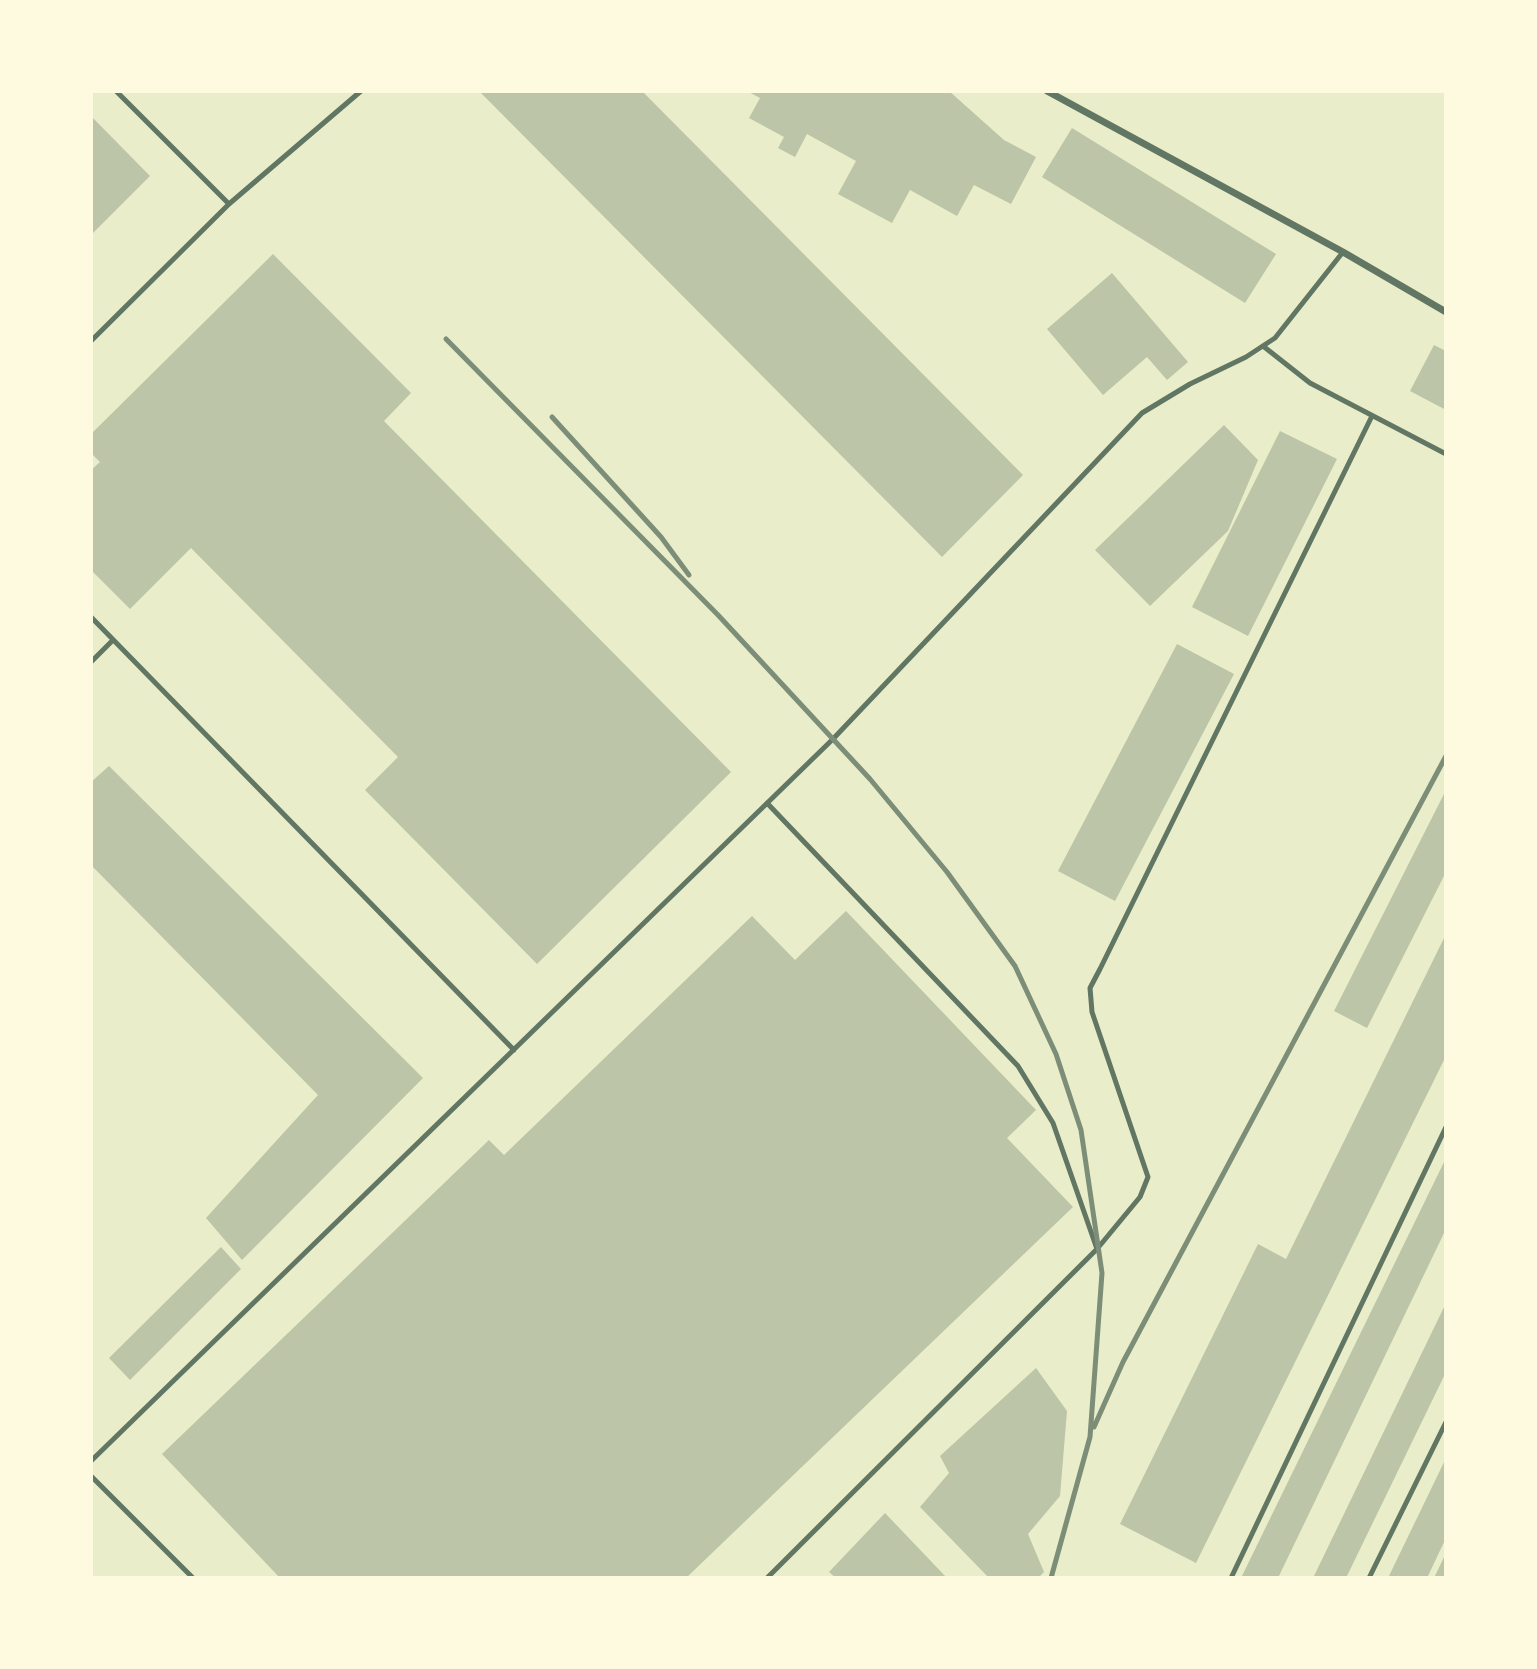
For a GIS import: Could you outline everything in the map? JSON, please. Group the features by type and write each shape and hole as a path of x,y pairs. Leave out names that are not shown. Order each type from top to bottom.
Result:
{"street":[{"path":"1047,91 1343,252 1446,312"}],"lane":[{"path":"116,91 229,204"},
{"path":"91,341 229,204 361,91"},
{"path":"91,1461 842,729 1142,413 1190,384 1246,357 1275,338 1343,252"},
{"path":"1263,345 1310,383 1446,454"},
{"path":"767,1578 1097,1249 1140,1197 1148,1177 1092,1012 1090,988 1372,416"},
{"path":"91,617 514,1050"},
{"path":"91,662 113,640"},
{"path":"767,803 1018,1066 1053,1123 1097,1249"},
{"path":"1231,1578 1446,1127"},
{"path":"1369,1578 1446,1422"},
{"path":"91,1476 193,1578"}],"building":[{"path":"479,91 642,91 1023,475 942,557"},
{"path":"747,91 949,91 1004,140 1036,157 1011,204 974,185 957,216 910,190 892,223 838,194 856,161 807,134 795,157 778,148 784,137 749,118 760,98"},
{"path":"91,116 150,176 91,235"},
{"path":"1072,128 1276,254 1245,303 1042,177"},
{"path":"273,254 411,393 384,421 731,772 537,964 365,790 398,757 191,548 130,609 91,570 91,470 100,462 91,453 91,434"},
{"path":"1112,273 1188,362 1167,380 1147,357 1103,395 1047,329"},
{"path":"1434,345 1446,351 1446,410 1410,391"},
{"path":"1224,425 1258,460 1228,531 1150,606 1095,550"},
{"path":"1280,431 1337,459 1248,636 1192,607"},
{"path":"1177,644 1234,674 1115,901 1058,871"},
{"path":"109,766 423,1078 242,1260 206,1218 318,1095 91,865 91,782"},
{"path":"1446,790 1446,872 1367,1028 1334,1011"},
{"path":"846,911 1036,1110 1007,1138 1073,1207 686,1578 280,1578 162,1454 489,1140 504,1155 752,916 795,960"},
{"path":"1446,934 1446,1056 1196,1563 1120,1524 1258,1244 1286,1259"},
{"path":"1446,1158 1446,1229 1278,1578 1241,1578"},
{"path":"221,1247 241,1269 130,1380 109,1358"},
{"path":"1446,1303 1446,1372 1346,1578 1313,1578"},
{"path":"1036,1368 1067,1411 1060,1496 1028,1534 1044,1572 1038,1578 989,1578 920,1507 949,1473 940,1456"},
{"path":"1446,1458 1446,1538 1427,1578 1388,1578"},
{"path":"885,1513 947,1578 836,1578 829,1572"},
{"path":"1446,1553 1446,1578 1434,1578"}],"railway":[{"path":"446,339 718,615 870,779 947,872 1015,966 1056,1054 1081,1130 1102,1273 1090,1437 1051,1578"},
{"path":"552,417 661,537 689,575"},
{"path":"1094,1427 1123,1362 1446,756"}]}
